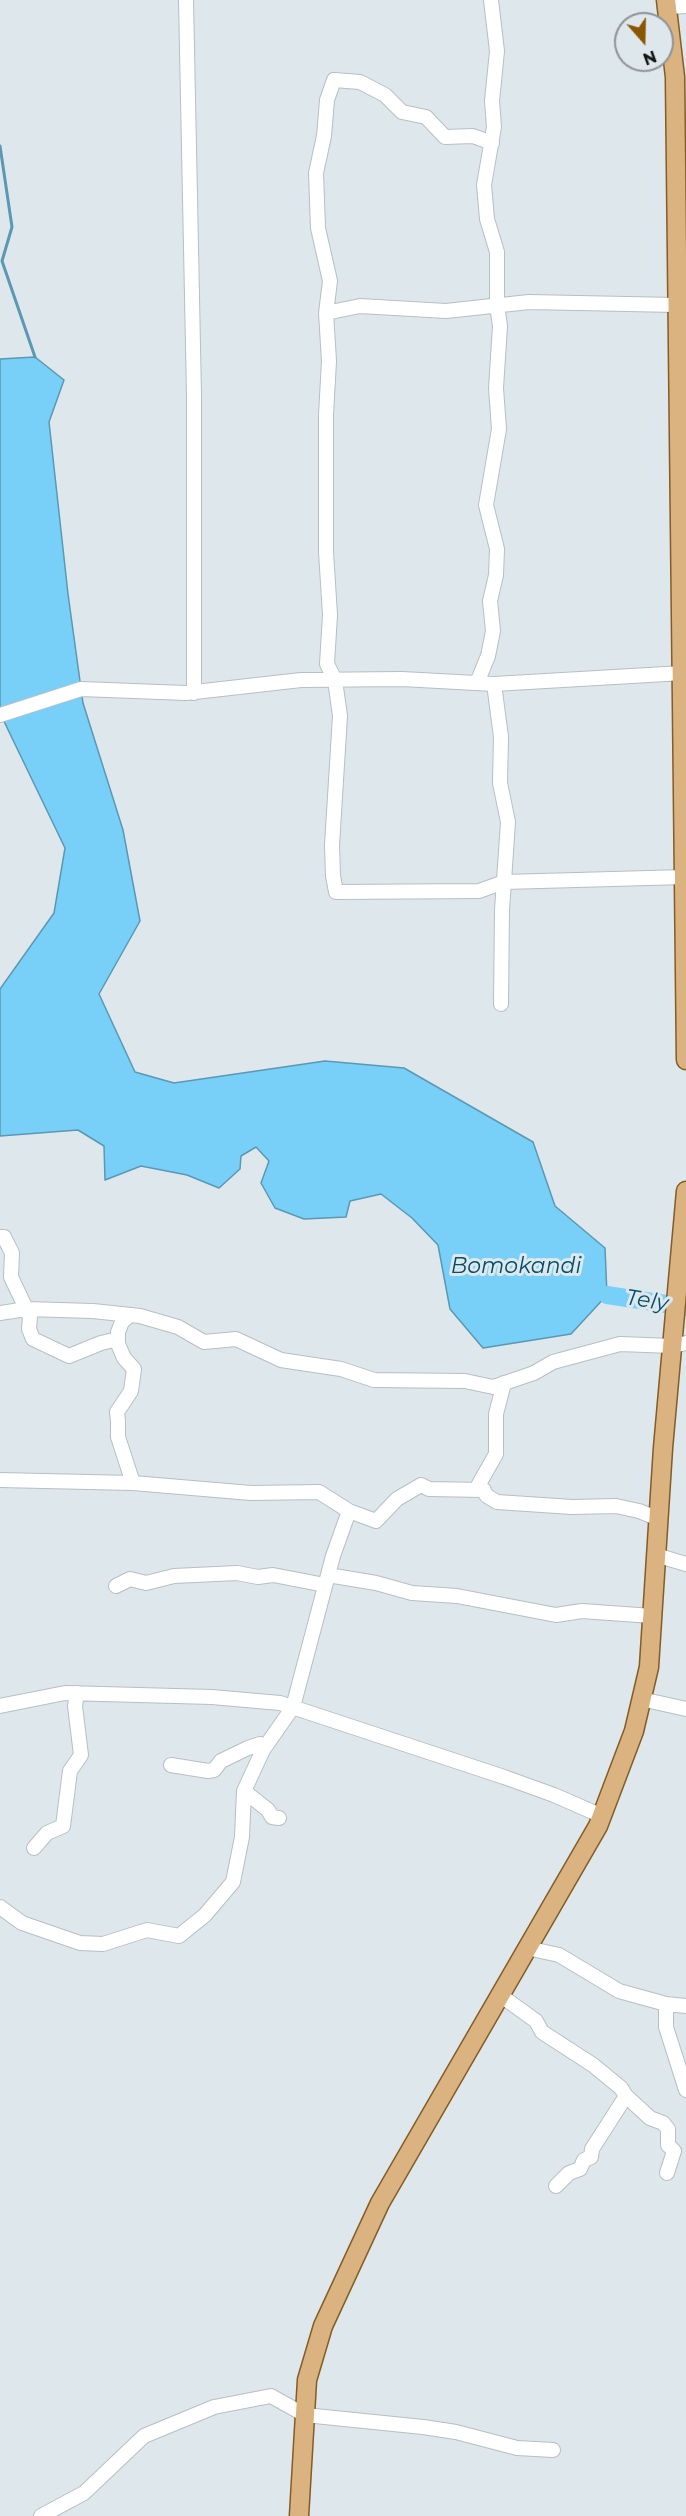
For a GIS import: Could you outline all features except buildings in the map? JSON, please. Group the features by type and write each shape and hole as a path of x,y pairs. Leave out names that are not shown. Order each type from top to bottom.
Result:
{"main road":[{"path":"673,4 681,304 686,1060"},
{"path":"299,2516 307,2380 323,2326 371,2223 602,1816 634,1731 649,1667 659,1520 678,1339 686,1191"}],"street":[{"path":"186,0 194,394 194,693"},
{"path":"477,683 488,656 493,631 490,601 496,575 497,549 486,505 499,429 496,388 500,326 497,305 497,252 487,219 484,184 494,127 492,101 497,51 491,0"},
{"path":"492,143 473,136 445,137 426,117 402,112 385,95 360,82 334,80 327,100 324,136 316,173 318,228 330,281 326,313 329,361 326,415 326,552 330,615 327,664 335,680 340,716 332,845 336,892 479,891 504,882 685,877"},
{"path":"326,313 360,306 446,312 529,302 681,304"},
{"path":"0,715 81,689 194,693 301,680 402,679 494,684 683,673"},
{"path":"494,684 501,737 500,783 508,822 501,1004"},
{"path":"0,1237 4,1237 12,1253 11,1277 26,1308 33,1339 69,1356 118,1338"},
{"path":"0,1312 26,1308 130,1315 178,1327 204,1342 236,1339 281,1360 341,1369 374,1380 465,1381 494,1387 534,1373 553,1362 620,1344 678,1339"},
{"path":"130,1315 122,1322 118,1338 124,1358 134,1369 131,1391 117,1412 118,1437 133,1483"},
{"path":"504,1383 496,1414 496,1454 479,1484 497,1502 572,1507 616,1506 639,1511 659,1520"},
{"path":"0,1479 133,1483 251,1493 319,1492 349,1511 376,1521 397,1499 421,1485 429,1490 484,1490"},
{"path":"0,1907 22,1923 80,1942 103,1944 147,1930 179,1936 205,1915 232,1882 242,1837 244,1791 263,1750 293,1707 327,1580 349,1511"},
{"path":"656,1555 686,1564"},
{"path":"116,1586 130,1579 146,1583 174,1576 237,1573 258,1577 273,1575 376,1583 412,1593 457,1596 556,1615 582,1611 652,1616"},
{"path":"0,1706 65,1693 212,1697 280,1703 361,1728 554,1794 602,1816"},
{"path":"34,1848 47,1833 63,1826 74,1756 77,1694"},
{"path":"641,1699 686,1709"},
{"path":"171,1765 208,1771 214,1770 221,1761 248,1748 260,1744 263,1750"},
{"path":"244,1791 268,1810 272,1817 279,1818"},
{"path":"527,1948 559,1955 619,1991 666,2004 686,2006"},
{"path":"500,1995 536,2021 542,2032 593,2065 621,2088 626,2096 650,2118 663,2123 668,2129 666,2139 674,2151 667,2173"},
{"path":"666,2004 666,2027 686,2090"},
{"path":"556,2186 569,2173 580,2169 584,2160 591,2157 592,2149 626,2096"},
{"path":"41,2516 84,2493 144,2436 214,2407 271,2396 305,2415 423,2427 456,2432 517,2448 554,2450"}],"water":[{"name":"Bomokandi","path":"35,357 64,380 49,422 83,703 123,830 140,921 99,994 135,1072 174,1083 325,1061 404,1068 533,1142 555,1206 605,1248 607,1295 571,1334 483,1348 450,1309 438,1245 412,1218 381,1194 350,1201 346,1217 304,1219 275,1208 261,1183 269,1161 256,1147 241,1156 240,1169 219,1188 187,1175 141,1166 105,1180 104,1146 78,1130 0,1136 0,989 54,913 65,848 0,713 0,359"}],"waterway":[{"path":"0,146 12,227 2,261 35,357"},
{"name":"Tely","path":"607,1295 686,1307"}]}
